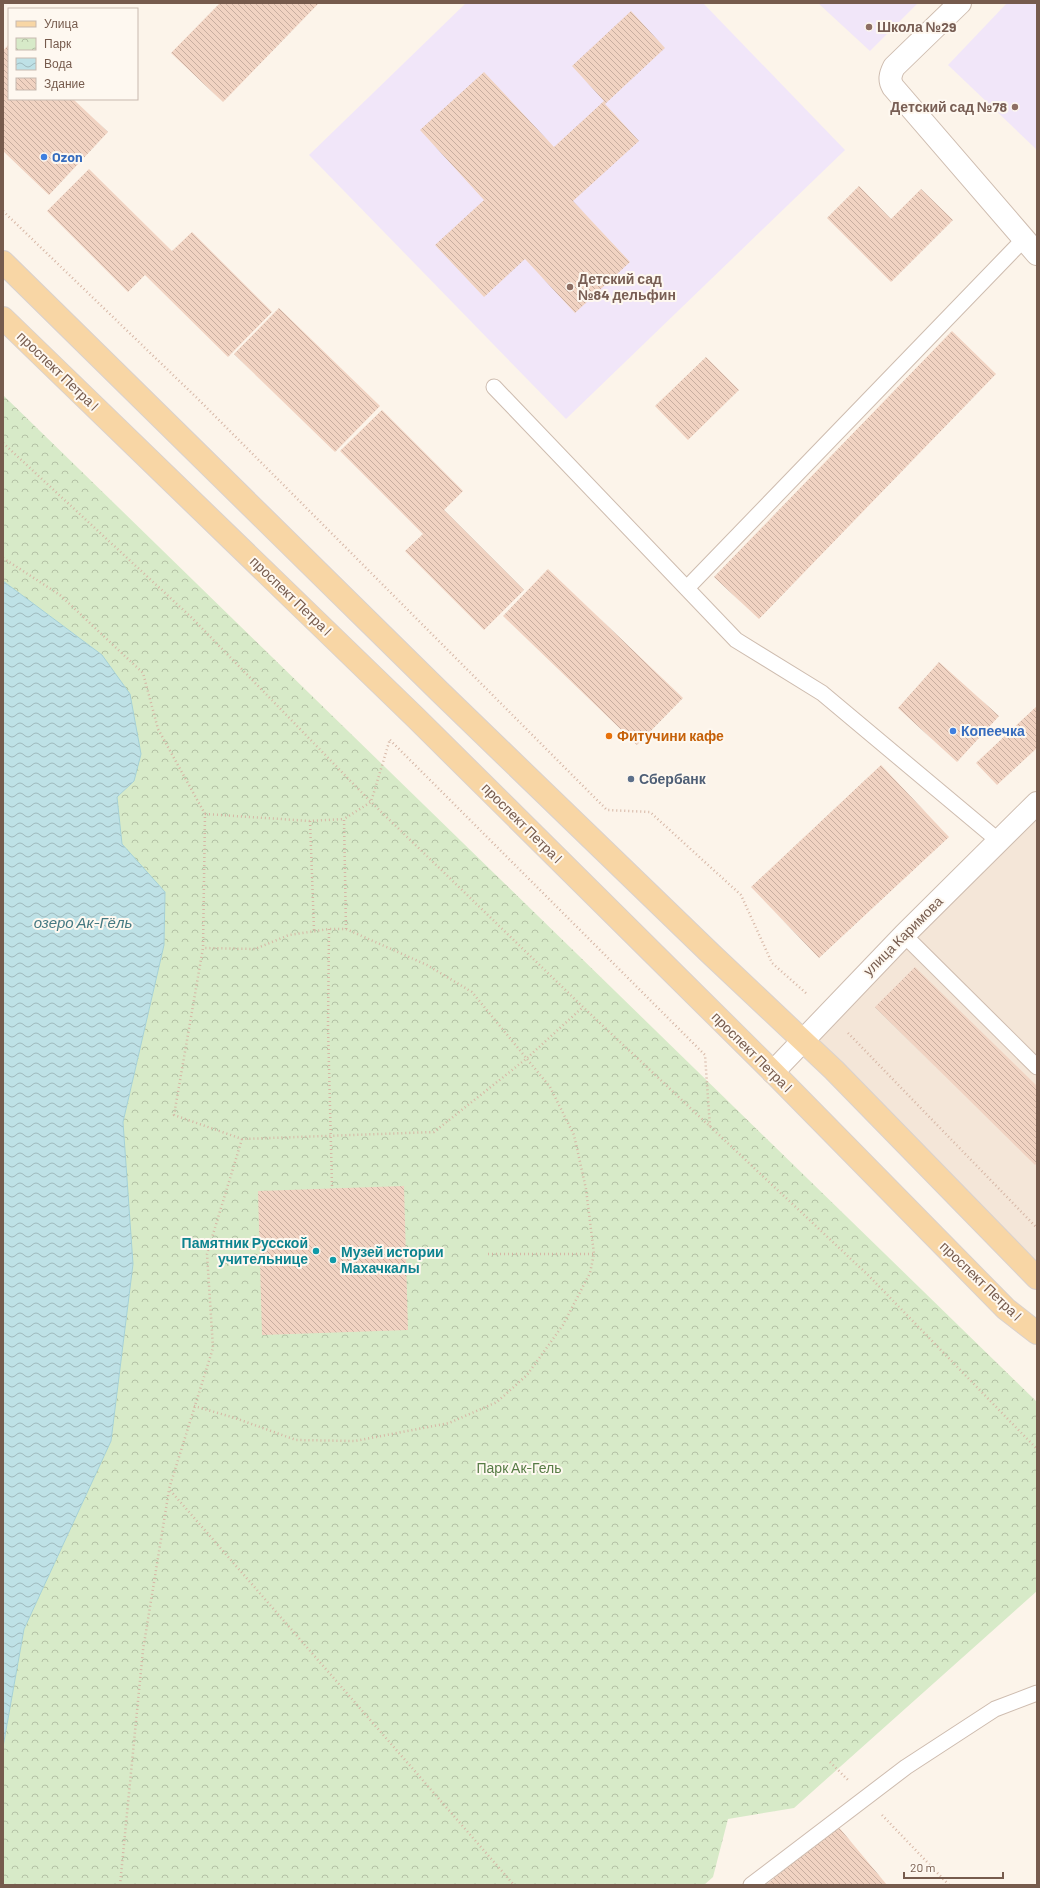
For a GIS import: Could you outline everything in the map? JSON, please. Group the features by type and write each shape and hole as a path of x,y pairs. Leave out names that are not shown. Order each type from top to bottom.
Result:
{"main road":[{"path":"3,262 440,692 711,954 803,1040 1036,1274"},
{"name":"проспект Петра I","path":"3,318 416,718 772,1072 1006,1309 1037,1333"}],"street":[{"path":"960,3 894,68 890,81 1030,246"},
{"name":"улица Каримова","path":"772,1072 828,1012 904,935 1000,842 1037,803"}],"lane":[{"path":"687,588 1030,246"},
{"path":"494,387 736,640 822,693 1000,842"},
{"path":"904,935 1037,1067"},
{"path":"751,1885 906,1767 996,1709 1037,1693"}],"path":[{"path":"3,210 198,399 607,810 650,812 741,896 772,963 828,1012 1037,1228"},
{"path":"3,443 192,618 371,802 583,1007 869,1276 1037,1449"},
{"path":"3,558 60,595 142,674 158,729 205,814 203,948 174,1115 242,1139 434,1132 526,1058 583,1007"},
{"path":"440,692 465,666"},
{"path":"205,814 310,820 344,819 371,802 390,740 416,718"},
{"path":"390,740 705,1055 710,1127"},
{"path":"344,819 346,929"},
{"path":"310,820 314,930"},
{"path":"194,1406 235,1418 296,1440 354,1441 449,1423 497,1402 527,1375 563,1325 590,1273 594,1254 586,1188 574,1135 550,1087 472,992 427,965 346,929 330,928 289,935 255,949 203,948"},
{"path":"330,928 328,1027 332,1136 332,1186"},
{"path":"120,1885 143,1650 169,1489 212,1348 207,1254 242,1139"},
{"path":"488,1254 594,1254"},
{"path":"169,1489 514,1885"},
{"path":"830,1762 949,1885"}],"shaded area":[{"name":"Детский сад №84 дельфин","path":"466,3 703,3 845,150 566,419 309,155"},
{"name":"Школа №29","path":"818,3 918,3 870,51"},
{"name":"Детский сад №78","path":"1007,3 1037,3 1037,150 948,65"},
{"path":"1037,820 1037,1261 813,1039"}],"green space":[{"name":"Парк Ак-Гель","path":"3,395 1037,1402 1037,1591 794,1808 728,1819 713,1877 704,1885 3,1885 3,1747 24,1629 111,1441 133,1264 123,1122 164,945 165,892 121,844 117,797 134,781 102,655 3,581"}],"water":[{"name":"озеро Ак-Гёль","path":"3,581 102,655 130,694 141,754 134,781 117,797 122,844 165,892 164,945 123,1122 133,1264 111,1441 24,1629 3,1747"}],"building":[{"path":"220,3 319,3 223,102 171,53"},
{"path":"631,11 665,48 605,104 639,141 573,201 630,262 575,313 525,259 484,297 435,245 484,200 420,130 484,72 554,147 604,101 572,66"},
{"path":"8,45 8,100 74,100 108,132 49,195 3,151 3,51"},
{"path":"89,169 172,251 192,232 272,312 228,357 145,275 128,292 47,211"},
{"path":"859,186 891,219 921,189 953,220 891,282 827,218"},
{"path":"279,308 380,406 335,452 234,354"},
{"path":"952,331 996,374 759,619 714,577"},
{"path":"706,357 739,390 688,440 655,406"},
{"path":"382,410 463,491 444,510 524,590 484,630 405,551 423,534 340,451"},
{"path":"548,569 683,698 637,745 503,616"},
{"path":"939,662 999,716 957,762 898,708"},
{"path":"1037,706 1037,748 997,785 976,763"},
{"path":"881,765 949,837 819,958 751,887"},
{"path":"915,967 1037,1086 1037,1163 1035,1165 875,1007"},
{"name":"Музей истории Махачкалы","path":"404,1186 408,1330 262,1335 258,1191"},
{"path":"837,1825 887,1885 766,1885"}],"place":[{"name":"Школа №29","path":"869,27"},
{"name":"Детский сад №78","path":"1015,107"},
{"name":"Ozon","path":"44,157"},
{"name":"Детский сад №84 дельфин","path":"570,287"},
{"name":"Копеечка","path":"953,731"},
{"name":"Фитучини кафе","path":"609,736"},
{"name":"Сбербанк","path":"631,779"},
{"name":"Памятник Русской учительнице","path":"316,1251"},
{"name":"Музей истории Махачкалы","path":"333,1260"}]}
